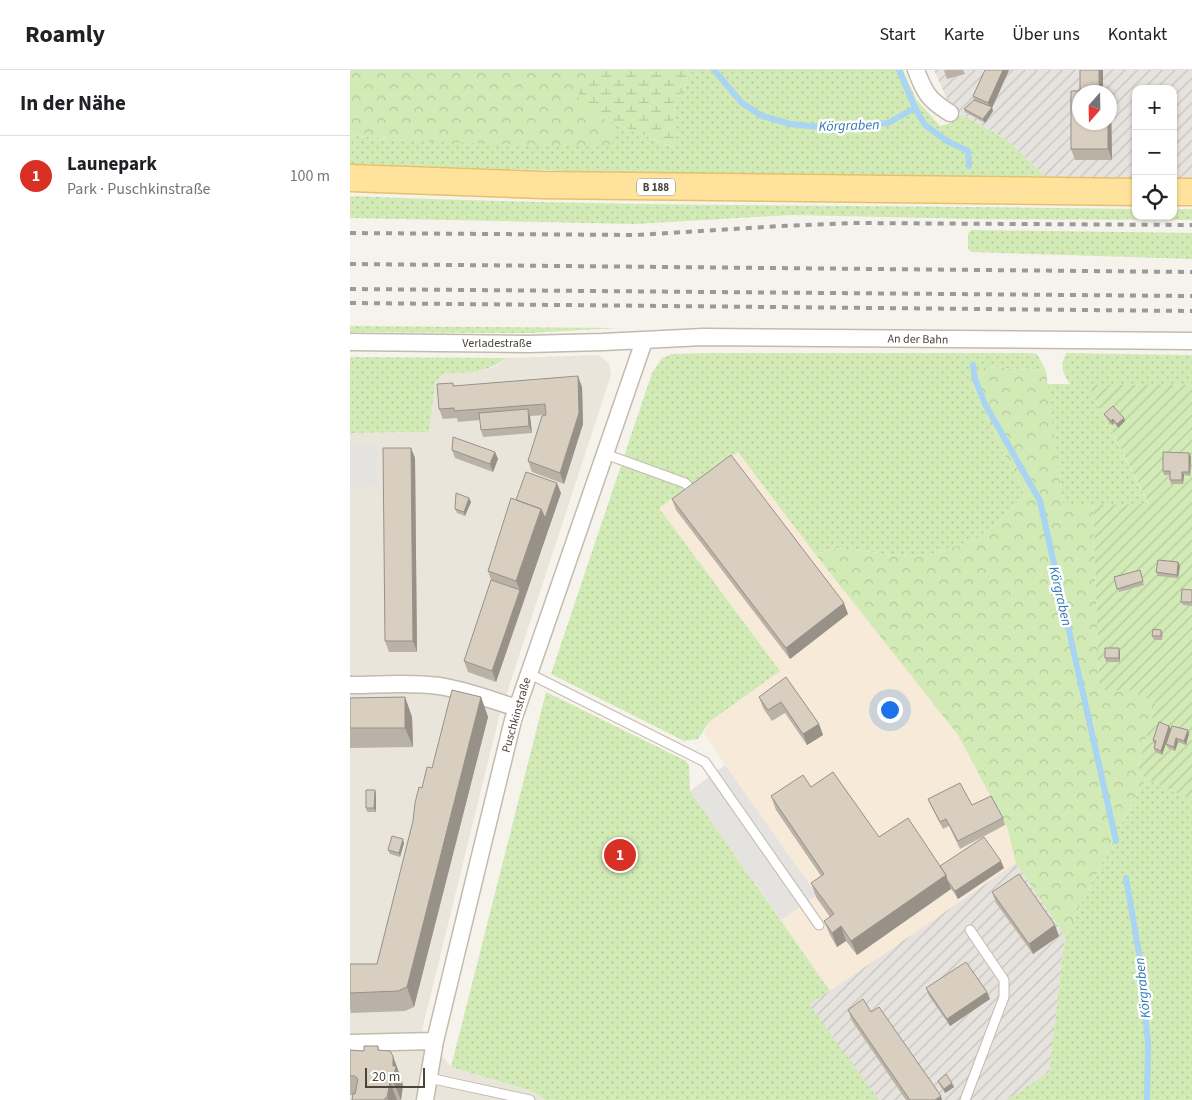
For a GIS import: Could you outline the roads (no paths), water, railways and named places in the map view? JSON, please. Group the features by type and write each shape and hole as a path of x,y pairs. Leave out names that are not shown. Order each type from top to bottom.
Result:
{"main road":[{"name":"B 188","path":"350,178 542,185 1132,192"},
{"path":"1177,192 1192,192"}],"street":[{"path":"916,70 923,90 934,103 950,113"},
{"name":"An der Bahn","path":"644,341 703,336 1192,340"},
{"name":"Verladestraße","path":"350,342 528,344 644,341"},
{"name":"Puschkinstraße","path":"425,1100 434,1041 517,708 644,341"},
{"path":"350,685 424,684 440,686 517,708"},
{"path":"350,1043 434,1041"}],"lane":[{"path":"605,454 685,483 694,492"},
{"path":"528,673 705,762 819,925"},
{"path":"965,1100 1004,997 1004,980 970,930"},
{"path":"428,1078 530,1100"}],"waterway":[{"name":"Körgraben","path":"714,70 742,103 762,116 790,124 820,127 888,123 915,108 925,125 947,141 968,151 969,166"},
{"path":"899,70 915,108"},
{"name":"Körgraben","path":"973,365 975,379 985,404 1040,501 1116,841"},
{"name":"Körgraben","path":"1126,878 1139,953 1148,1043 1147,1100"}],"railway":[{"path":"350,233 636,235 851,223 1192,225"},
{"path":"350,264 1192,272"},
{"path":"350,289 1192,296"},
{"path":"350,303 1192,311"}],"place":[{"name":"Launepark","path":"620,855"}]}
